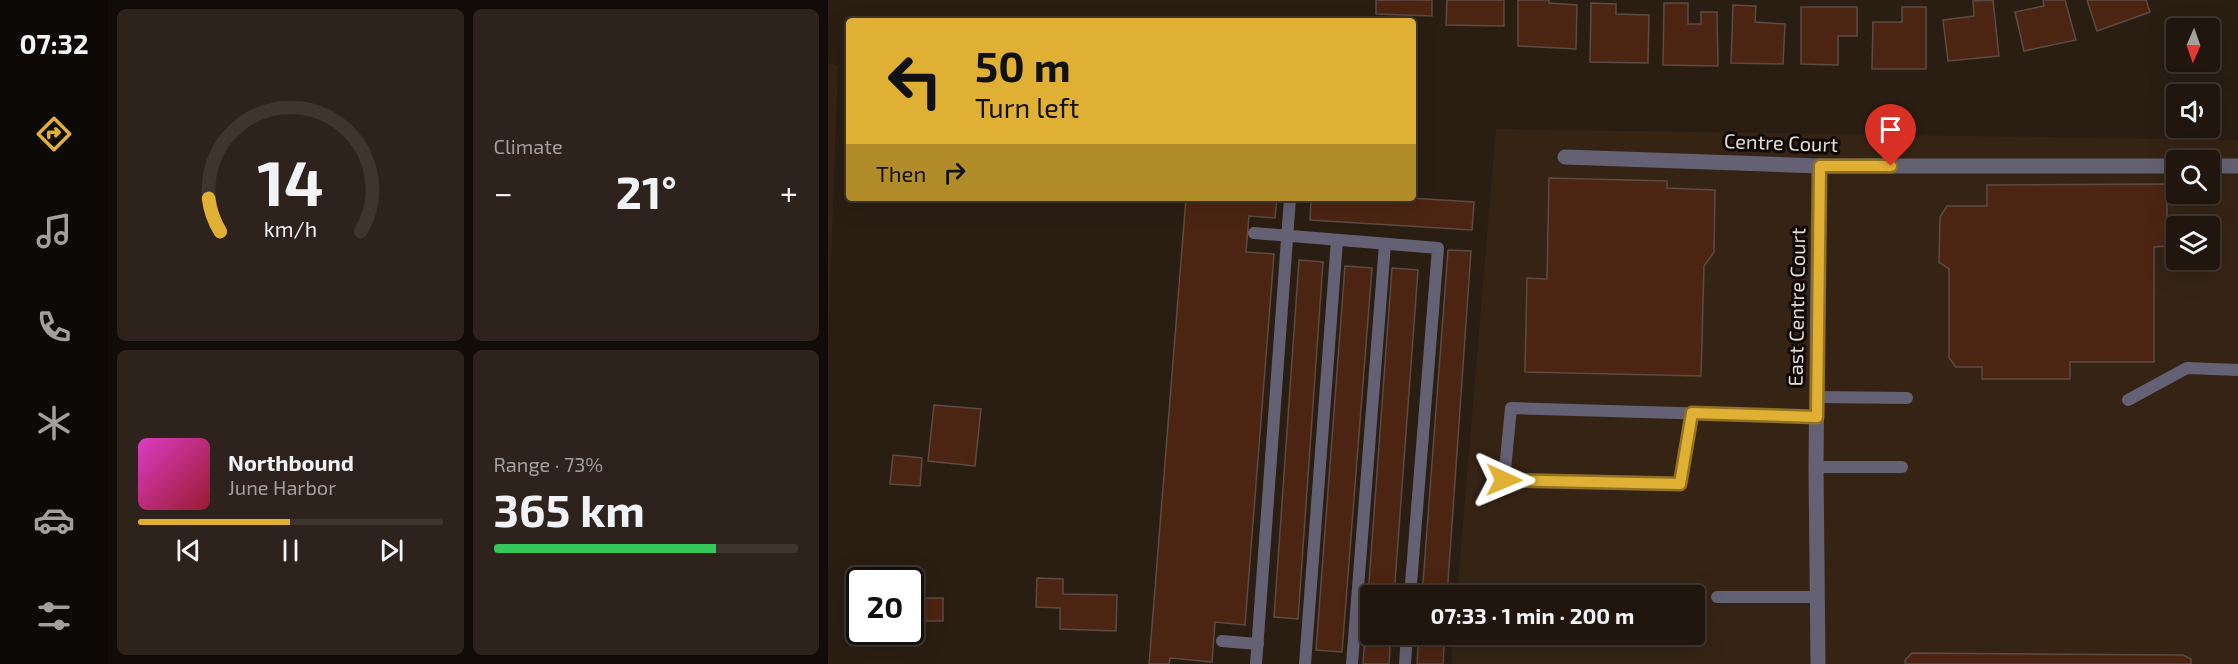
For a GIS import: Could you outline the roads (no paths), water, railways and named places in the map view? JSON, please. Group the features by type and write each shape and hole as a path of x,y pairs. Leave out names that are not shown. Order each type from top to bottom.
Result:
{"street":[{"name":"Centre Court","path":"1565,157 1820,166 2166,166"},
{"name":"East Centre Court","path":"1818,664 1816,467 1820,166"},
{"path":"2220,166 2238,166"}],"lane":[{"path":"1256,664 1290,201"},
{"path":"1254,233 1438,248 1411,585"},
{"path":"1305,664 1337,240"},
{"path":"1352,664 1385,244"},
{"path":"2128,400 2187,368 2238,370"},
{"path":"1817,398 1907,398"},
{"path":"1692,413 1680,484 1504,480 1511,408 1692,413 1817,417"},
{"path":"1816,467 1902,467"},
{"path":"1717,597 1818,597"},
{"path":"1222,641 1258,644"},
{"path":"1405,664 1406,645"}]}
